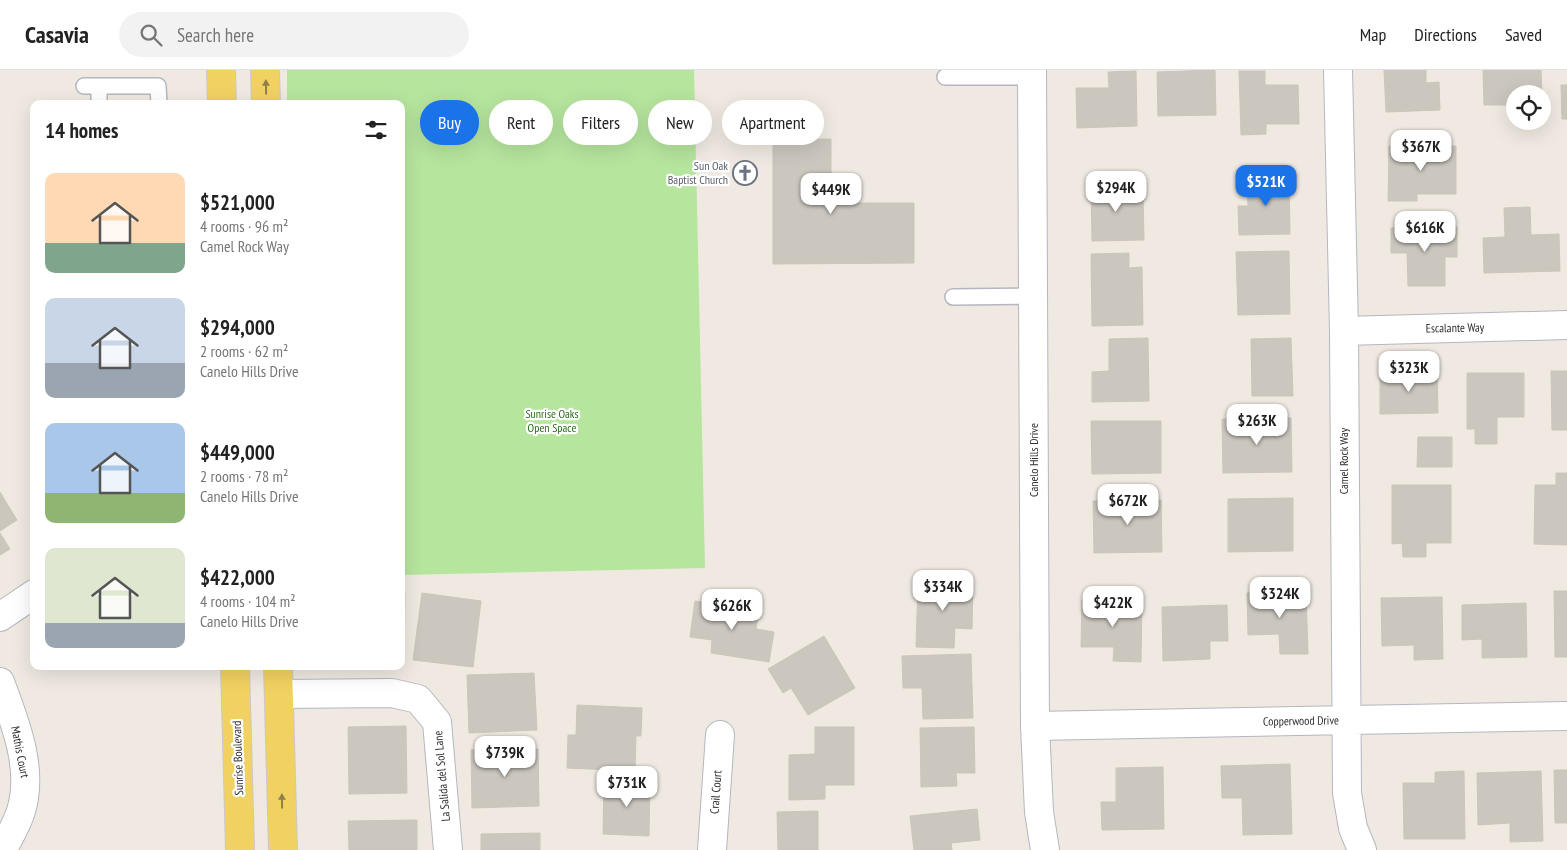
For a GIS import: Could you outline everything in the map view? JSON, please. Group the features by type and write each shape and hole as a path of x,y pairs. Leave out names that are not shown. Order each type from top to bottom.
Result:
{"main road":[{"path":"221,70 222,100"},
{"path":"265,70 266,100"},
{"name":"Sunrise Boulevard","path":"235,670 240,850"},
{"path":"278,670 283,850"}],"street":[{"name":"Camel Rock Way","path":"1338,70 1344,331 1345,721 1347,793 1353,828 1362,850"},
{"name":"Canelo Hills Drive","path":"1032,73 1035,726 1039,812 1045,850"},
{"name":"Escalante Way","path":"1344,331 1567,325"},
{"path":"0,617 30,597"},
{"name":"Mathis Court","path":"0,682 12,713 21,748 26,786 21,812 2,849"},
{"name":"La Salida del Sol Lane","path":"279,694 392,693 418,699 437,722 448,850"},
{"name":"Copperwood Drive","path":"1035,726 1567,716"},
{"name":"Crail Court","path":"712,850 720,735"}],"lane":[{"path":"945,77 1032,73"},
{"path":"97,100 92,86 158,86 158,100"},
{"path":"953,298 1033,296"}],"green space":[{"name":"Sunrise Oaks Open Space","path":"287,70 694,70 695,100 648,100 648,145 696,145 705,568 405,575 405,100 287,100"}],"building":[{"path":"1215,70 1216,115 1158,116 1157,72"},
{"path":"1384,70 1426,70 1426,83 1439,82 1440,110 1386,112"},
{"path":"1483,70 1541,70 1542,85 1506,85 1506,105 1484,105"},
{"path":"1136,71 1137,126 1077,128 1076,88 1109,88 1108,72"},
{"path":"1239,71 1265,71 1265,85 1298,85 1299,124 1266,124 1266,134 1241,135"},
{"path":"1561,85 1567,85 1567,119 1562,119"},
{"path":"824,139 831,139 831,203 914,203 914,263 773,264 773,145 824,145"},
{"path":"1389,146 1456,146 1456,194 1417,194 1417,201 1388,201"},
{"path":"1289,177 1290,234 1239,235 1238,206 1248,206 1247,178"},
{"path":"1131,182 1131,196 1143,196 1144,240 1092,241 1091,183"},
{"path":"1530,207 1531,235 1559,234 1560,271 1484,273 1483,238 1505,237 1504,208"},
{"path":"1457,227 1457,257 1445,257 1445,286 1408,286 1407,253 1391,253 1391,228"},
{"path":"1289,251 1290,314 1238,315 1236,252"},
{"path":"1129,253 1129,268 1142,267 1143,325 1092,326 1091,254"},
{"path":"1148,338 1149,401 1092,402 1092,372 1109,371 1109,339"},
{"path":"1291,338 1293,396 1252,396 1251,339"},
{"path":"1551,371 1567,371 1567,430 1552,430"},
{"path":"1437,372 1438,413 1380,414 1380,374"},
{"path":"1467,373 1524,373 1524,417 1497,417 1497,444 1475,444 1475,429 1467,429"},
{"path":"1291,418 1292,472 1223,473 1222,419"},
{"path":"1091,421 1161,421 1161,473 1092,474"},
{"path":"1418,437 1452,437 1452,467 1417,467"},
{"path":"1556,473 1567,473 1567,545 1534,544 1535,485 1556,485"},
{"path":"1392,485 1451,485 1451,543 1426,543 1426,557 1403,557 1402,543 1392,544"},
{"path":"0,492 17,520 0,531"},
{"path":"1293,498 1293,551 1228,552 1228,499"},
{"path":"1161,500 1162,552 1094,553 1093,501"},
{"path":"0,533 10,549 0,555"},
{"path":"918,581 973,583 972,629 955,628 954,648 916,647"},
{"path":"1306,591 1308,654 1280,654 1279,634 1248,635 1247,593"},
{"path":"1554,591 1567,591 1567,657 1555,657"},
{"path":"422,593 481,601 473,667 413,660"},
{"path":"1442,597 1443,659 1414,660 1414,645 1382,646 1381,598"},
{"path":"1082,600 1142,601 1141,662 1113,661 1114,647 1081,647"},
{"path":"695,601 759,610 756,629 774,632 769,662 711,653 712,640 690,637"},
{"path":"1526,603 1527,657 1482,658 1482,639 1462,640 1462,605"},
{"path":"1227,605 1228,641 1210,641 1210,659 1163,661 1162,607"},
{"path":"824,636 855,688 808,715 791,688 783,693 768,669"},
{"path":"971,654 973,718 923,719 922,688 903,688 902,656"},
{"path":"534,673 537,730 469,733 467,675"},
{"path":"577,705 642,708 641,736 636,736 635,771 567,768 568,735 576,735"},
{"path":"406,726 407,793 349,794 348,727"},
{"path":"815,727 854,727 854,785 825,785 825,799 789,800 789,755 815,754"},
{"path":"974,727 975,773 956,773 957,786 921,787 920,728"},
{"path":"538,749 539,806 472,808 471,750"},
{"path":"1290,764 1292,834 1243,835 1242,798 1222,798 1221,766"},
{"path":"1163,767 1164,829 1102,830 1101,802 1116,802 1116,768"},
{"path":"1554,770 1567,770 1567,823 1555,823"},
{"path":"1464,771 1465,839 1404,839 1403,783 1435,783 1435,772"},
{"path":"1541,771 1543,841 1510,842 1510,823 1478,825 1477,773"},
{"path":"604,780 650,781 649,836 603,834"},
{"path":"977,809 980,840 951,843 952,850 914,850 910,816"},
{"path":"818,811 818,850 778,850 777,812"},
{"path":"417,820 417,850 349,850 348,821"},
{"path":"540,833 540,850 481,850 481,834"}],"place":[{"name":"Sun Oak Baptist Church","path":"745,173"}]}
